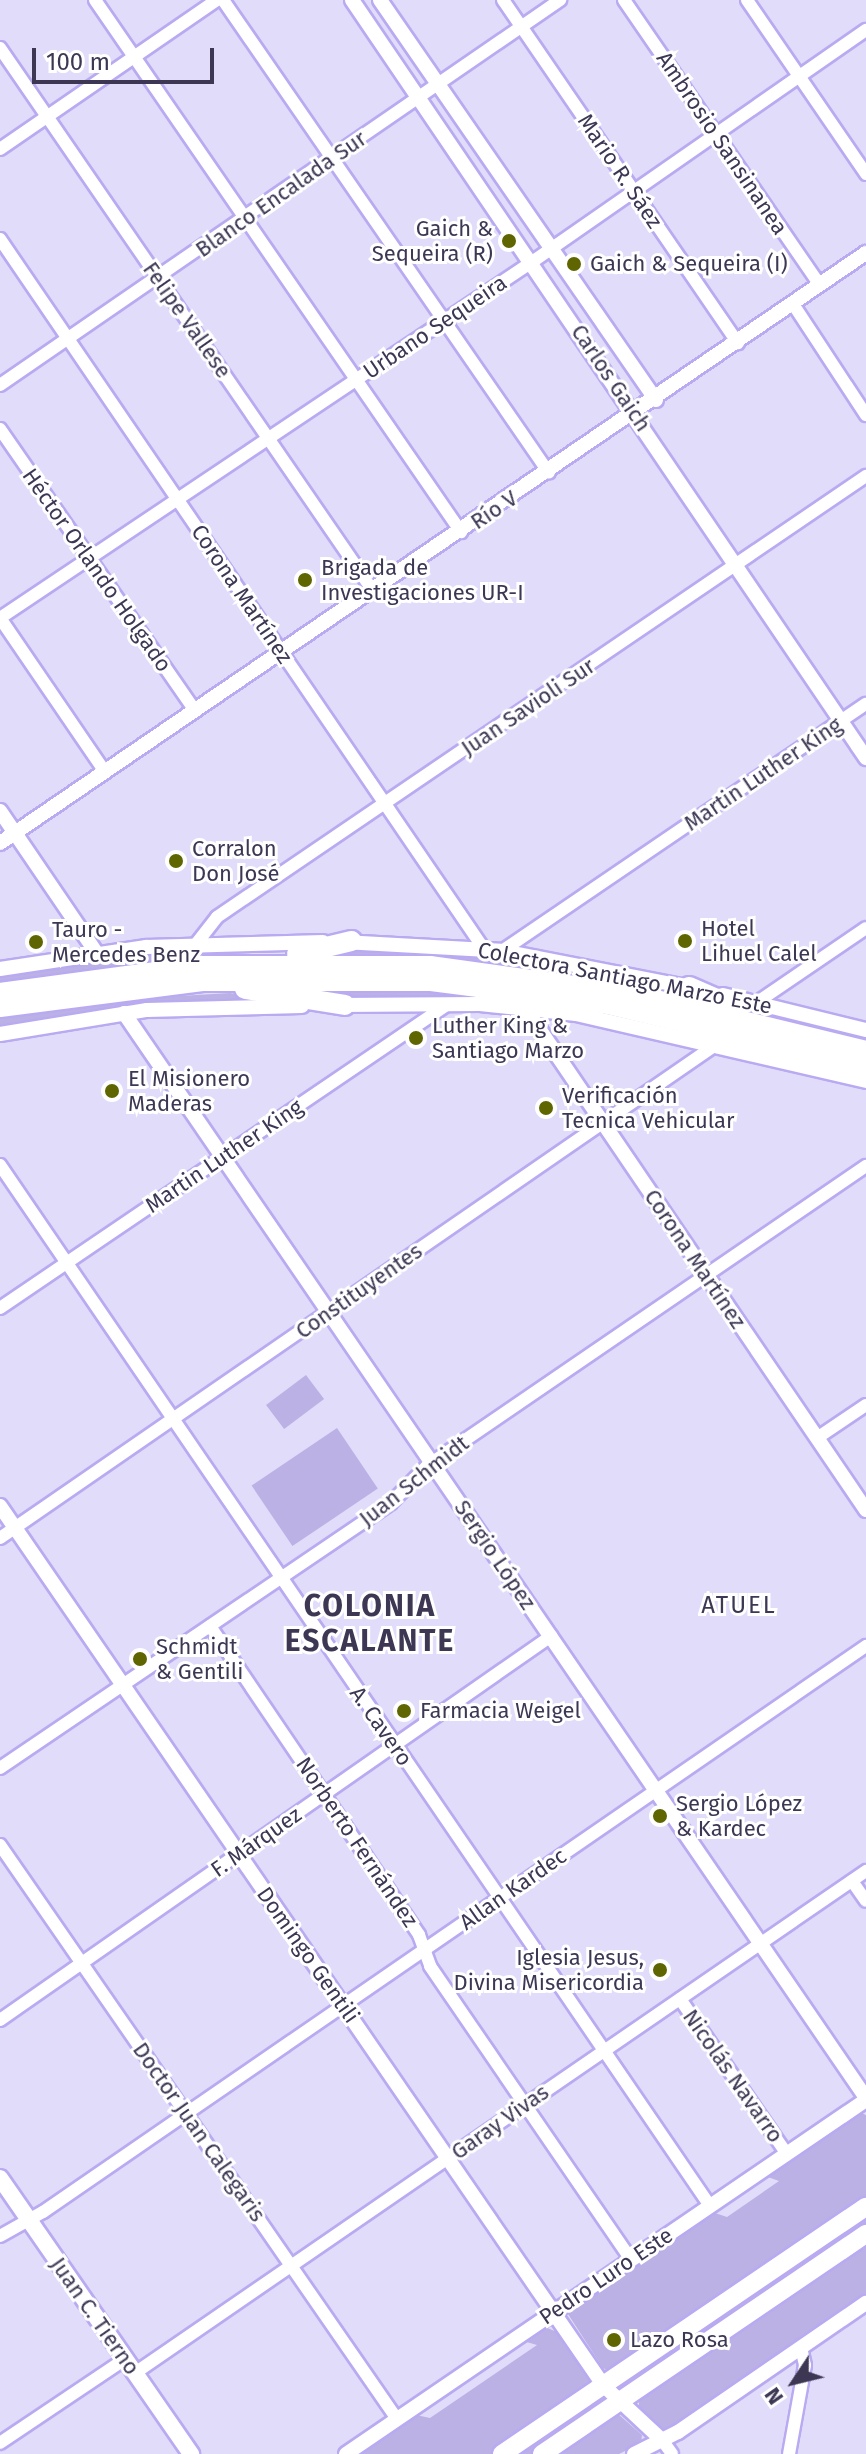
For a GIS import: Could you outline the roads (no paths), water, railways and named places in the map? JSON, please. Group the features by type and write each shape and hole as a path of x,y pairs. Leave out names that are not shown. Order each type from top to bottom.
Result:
{"highway":[{"path":"167,969 207,958 302,953 351,941"},
{"path":"0,993 167,969 359,963 482,971 653,998 866,1051"},
{"path":"0,1007 90,992 237,980 448,982 651,1013 866,1066"},
{"path":"689,987 734,1006 866,1042"},
{"path":"90,992 139,996 244,989 345,1005"}],"main road":[{"name":"Juan C. Tierno","path":"0,2178 191,2454"},
{"path":"502,2454 866,2207"},
{"path":"542,2454 866,2234"}],"street":[{"path":"95,0 461,532"},
{"path":"0,149 217,0"},
{"path":"223,0 549,473"},
{"name":"Carlos Gaich","path":"352,0 636,414 866,758"},
{"name":"Carlos Gaich","path":"380,0 656,400"},
{"name":"Mario R. Sáez","path":"503,0 738,343"},
{"name":"Blanco Encalada Sur","path":"0,385 560,0"},
{"name":"Ambrosio Sansinanea","path":"624,0 820,285"},
{"path":"747,0 866,174"},
{"name":"Urbano Sequeira","path":"0,618 532,262 866,30"},
{"name":"Felipe Vallese","path":"0,48 373,591"},
{"name":"Corona Martínez","path":"0,239 484,949"},
{"name":"Río V","path":"0,843 636,414 866,253"},
{"path":"793,304 866,415"},
{"name":"Héctor Orlando Holgado","path":"0,429 195,711"},
{"name":"Juan Savioli Sur","path":"196,944 217,917 866,476"},
{"path":"0,618 105,772"},
{"name":"Martin Luther King","path":"502,951 866,704"},
{"path":"0,811 96,952"},
{"path":"756,1003 866,928"},
{"name":"Colectora Santiago Marzo Este","path":"0,969 96,952 196,944 351,941 484,949 689,987 866,1030"},
{"name":"Martin Luther King","path":"0,1308 448,1004"},
{"name":"Colectora Santiago Marzo Este","path":"0,1034 124,1013 345,1005 448,1004 525,1008 595,1017 866,1081"},
{"name":"Corona Martínez","path":"525,1008 866,1510"},
{"name":"Sergio López","path":"124,1013 866,2099"},
{"name":"Constituyentes","path":"0,1538 717,1044"},
{"name":"A. Cavero","path":"0,1165 279,1579 710,2206"},
{"name":"Juan Schmidt","path":"0,1768 391,1503 432,1463 866,1166"},
{"path":"817,1438 866,1405"},
{"name":"Domingo Gentili","path":"0,1506 604,2386 662,2440"},
{"name":"Norberto Fernández","path":"210,1626 421,1938 424,1950 631,2260"},
{"name":"F. Márquez","path":"0,2020 551,1636"},
{"name":"Allan Kardec","path":"0,2236 29,2220 186,2114 866,1646"},
{"name":"Doctor Juan Calegaris","path":"0,1845 397,2419"},
{"name":"Garay Vivas","path":"135,2373 866,1871"},
{"path":"852,1881 866,1901"},
{"name":"Nicolás Navarro","path":"680,1999 787,2154"},
{"name":"Pedro Luro Este","path":"346,2454 866,2099"},
{"path":"634,2454 662,2440 866,2303"},
{"path":"789,2454 805,2365 801,2348"},
{"path":"0,2443 125,2359"},
{"path":"662,2440 672,2454"}],"place":[{"name":"Gaich & Sequeira (R)","path":"509,241"},
{"name":"Gaich & Sequeira (I)","path":"574,264"},
{"name":"Brigada de Investigaciones UR-I","path":"305,580"},
{"name":"Corralon Don José","path":"176,861"},
{"name":"Hotel Lihuel Calel","path":"685,941"},
{"name":"Tauro - Mercedes Benz","path":"36,942"},
{"name":"Luther King & Santiago Marzo","path":"416,1038"},
{"name":"El Misionero Maderas","path":"112,1091"},
{"name":"Verificación Tecnica Vehicular","path":"546,1108"},
{"name":"Schmidt & Gentili","path":"140,1659"},
{"name":"Farmacia Weigel","path":"404,1711"},
{"name":"Sergio López & Kardec","path":"660,1816"},
{"name":"Iglesia Jesus, Divina Misericordia","path":"660,1970"},
{"name":"Lazo Rosa","path":"614,2340"}],"district":[{"name":"ATUEL","path":"739,1606"},
{"name":"COLONIA ESCALANTE","path":"370,1623"}]}
